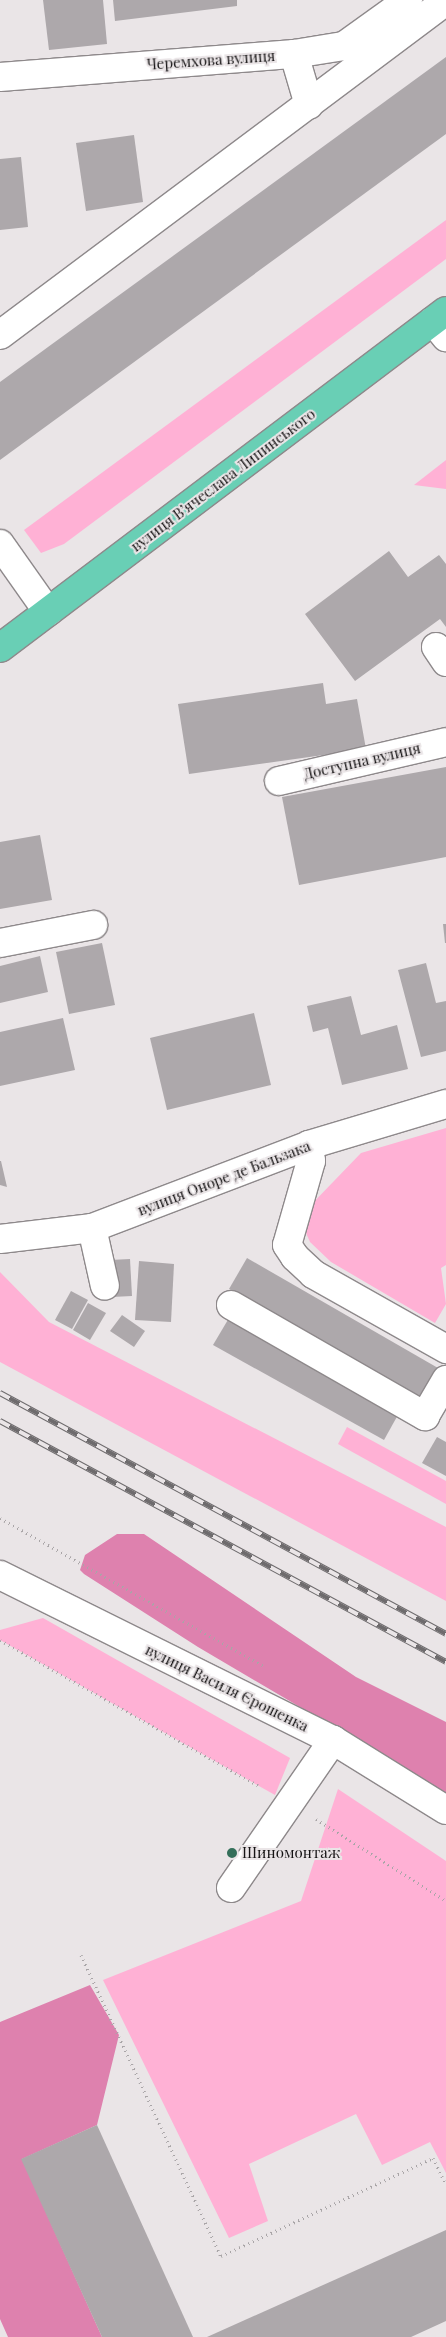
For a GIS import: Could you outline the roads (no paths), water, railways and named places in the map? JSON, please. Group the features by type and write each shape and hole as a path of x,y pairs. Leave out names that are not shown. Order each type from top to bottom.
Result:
{"main road":[{"name":"вулиця Вʼячеслава Липинського","path":"0,648 442,323"}],"street":[{"name":"Черемхова вулиця","path":"0,77 294,54 344,46 408,0"},
{"path":"0,335 446,1"},
{"path":"294,54 309,105"},
{"path":"0,544 48,612"},
{"name":"Доступна вулиця","path":"279,781 446,742"},
{"path":"0,944 94,925"},
{"name":"вулиця Оноре де Бальзака","path":"0,1240 92,1228 309,1145 446,1104"},
{"path":"309,1145 311,1161 287,1245 295,1257 313,1274 446,1349"},
{"path":"92,1228 105,1286"},
{"path":"231,1305 435,1421 446,1380"},
{"name":"вулиця Василя Єрошенка","path":"0,1576 333,1740 446,1810"},
{"path":"231,1888 333,1740"}],"railway":[{"path":"0,1393 446,1634"},
{"path":"0,1421 446,1662"}],"place":[{"name":"Шиномонтаж","path":"232,1853"}]}
